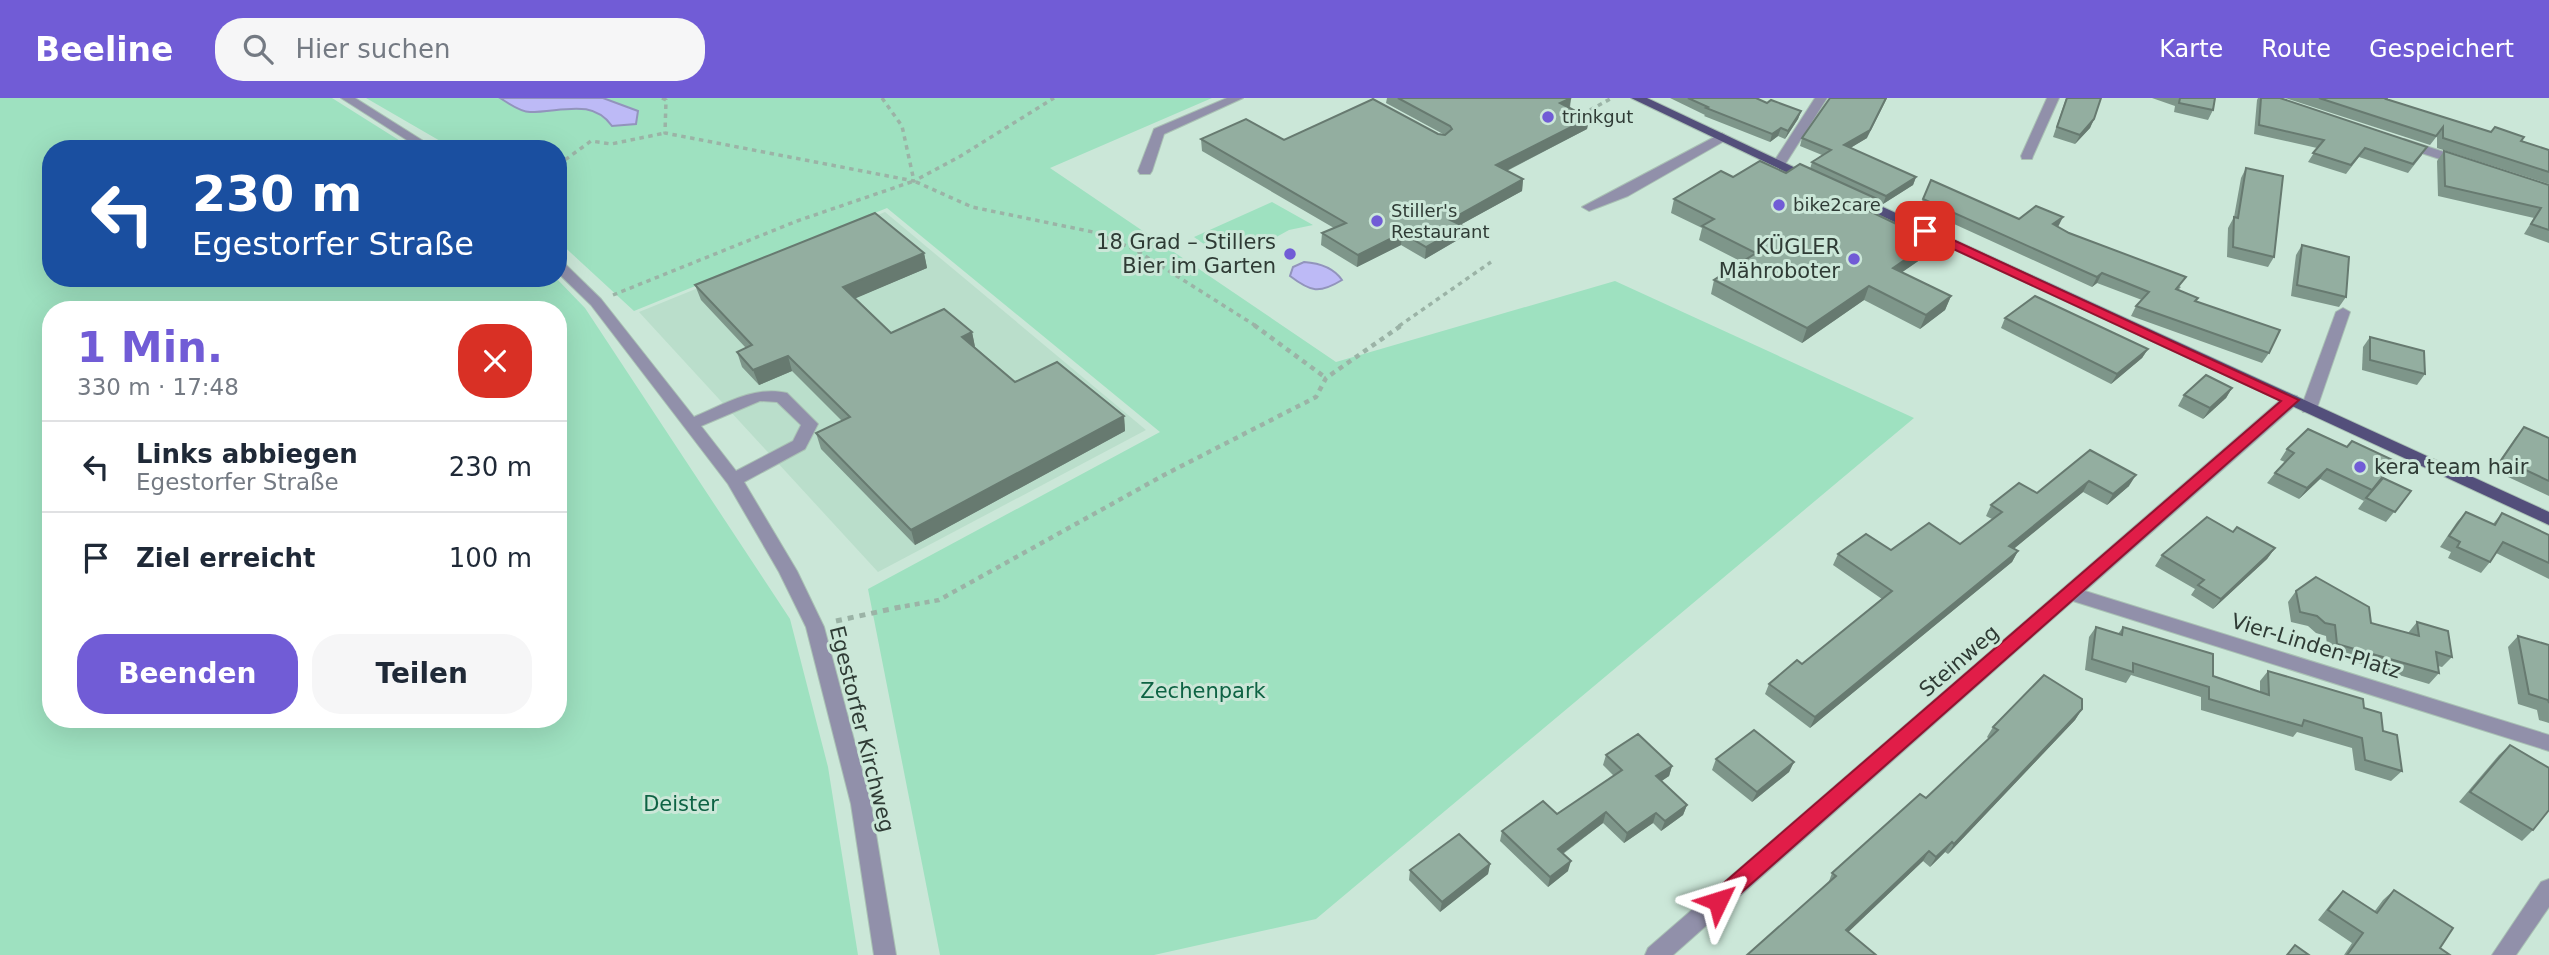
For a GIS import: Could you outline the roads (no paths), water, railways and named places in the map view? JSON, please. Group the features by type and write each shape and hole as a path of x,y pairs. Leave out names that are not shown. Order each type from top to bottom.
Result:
{"main road":[{"path":"1637,98 2549,519"}],"street":[{"path":"347,98 415,140"},
{"path":"1145,171 1158,132 1237,98"},
{"path":"1779,163 1821,98"},
{"path":"2026,156 2053,98"},
{"path":"1589,207 1623,193 1722,136"},
{"path":"2393,140 2471,165"},
{"name":"Egestorfer Kirchweg","path":"567,274 596,302 734,480 788,571 815,627 861,804 885,952"},
{"path":"2300,404 2343,312"},
{"path":"692,424 758,396 781,397 810,424 799,445 734,480"},
{"name":"Steinweg","path":"1656,955 2070,593 2300,404"},
{"name":"Vier-Linden-Platz","path":"2070,593 2549,743"},
{"path":"2502,955 2549,889"}],"water":[{"path":"500,98 603,98 638,111 636,124 612,126 604,117 586,109 526,112"},
{"path":"1304,262 1325,266 1342,280 1327,288 1310,288 1290,276 1293,267"}],"place":[{"name":"trinkgut","path":"1548,117"},
{"name":"bike2care","path":"1779,205"},
{"name":"Stiller's Restaurant","path":"1377,221"},
{"name":"18 Grad – Stillers Bier im Garten","path":"1290,254"},
{"name":"KÜGLER Mähroboter","path":"1854,259"},
{"name":"kera team hair","path":"2360,467"}],"park label":[{"name":"Zechenpark","path":"1203,691"},
{"name":"Deister","path":"681,804"}]}
